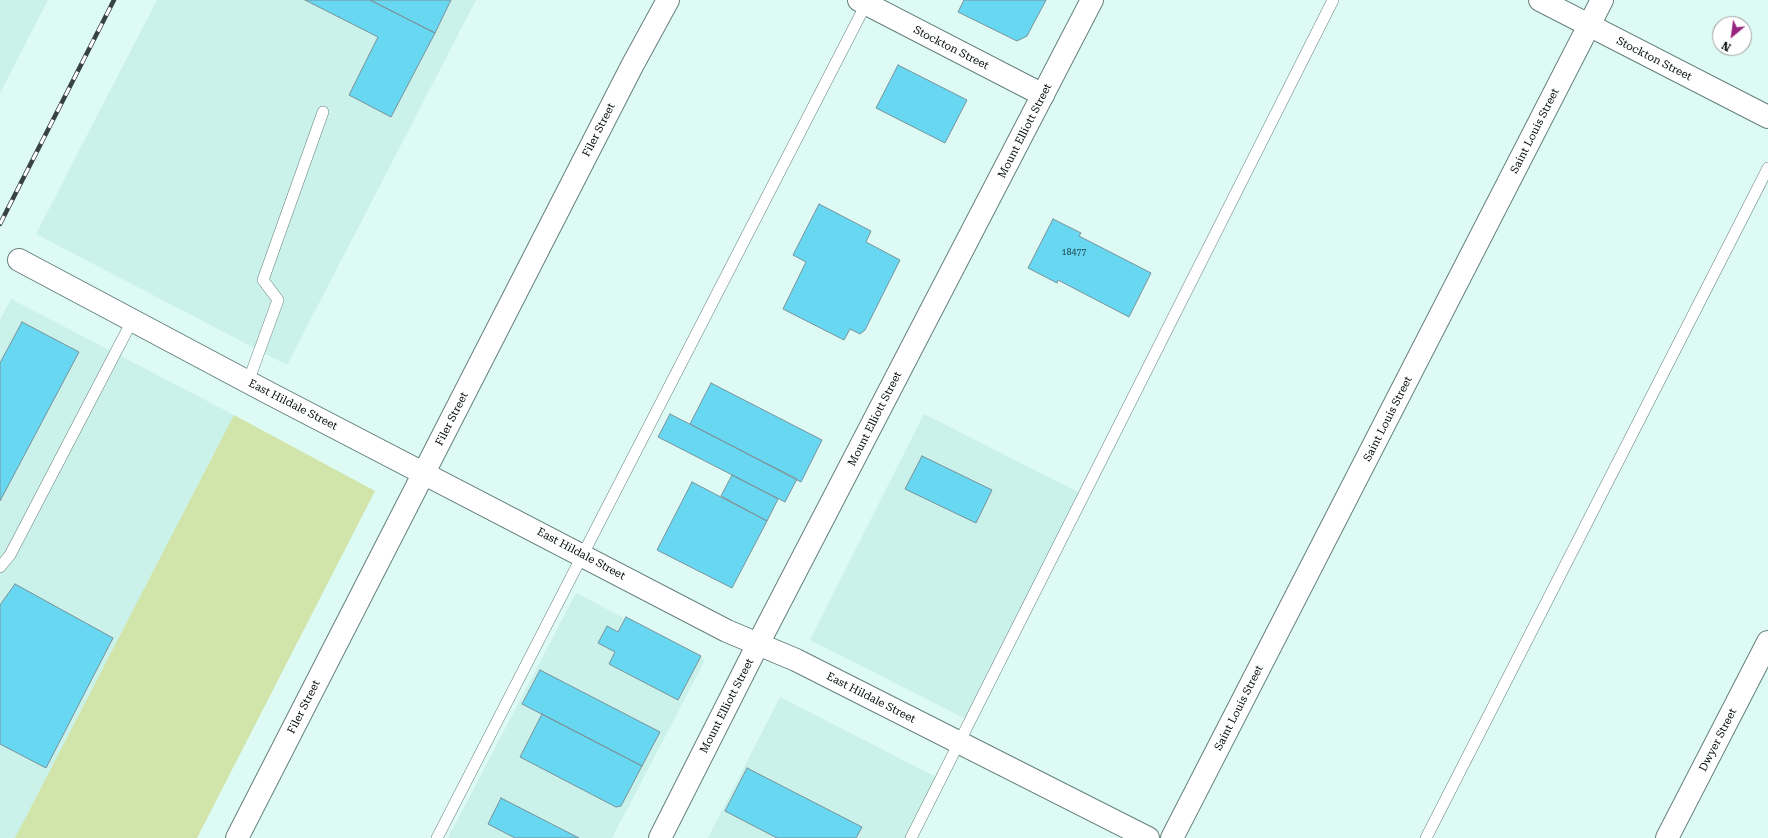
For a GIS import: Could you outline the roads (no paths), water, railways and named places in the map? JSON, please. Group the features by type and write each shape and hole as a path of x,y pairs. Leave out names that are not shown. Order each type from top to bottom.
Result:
{"street":[{"name":"Filer Street","path":"237,838 619,92 668,0"},
{"name":"Mount Elliott Street","path":"660,838 758,644 1092,0"},
{"name":"Stockton Street","path":"1540,0 1768,117"},
{"name":"Saint Louis Street","path":"1172,838 1602,0"},
{"name":"Stockton Street","path":"863,2 1043,95"},
{"name":"East Hildale Street","path":"19,260 248,382 425,472 725,630 796,660 1148,838"},
{"name":"Dwyer Street","path":"1667,838 1768,642"}],"lane":[{"path":"911,838 1333,0"},
{"path":"437,838 863,2"},
{"path":"248,382 278,300 263,280 323,112"},
{"path":"1426,838 1768,168"},
{"path":"0,567 10,555 132,321"}],"railway":[{"path":"0,224 114,0"}]}
